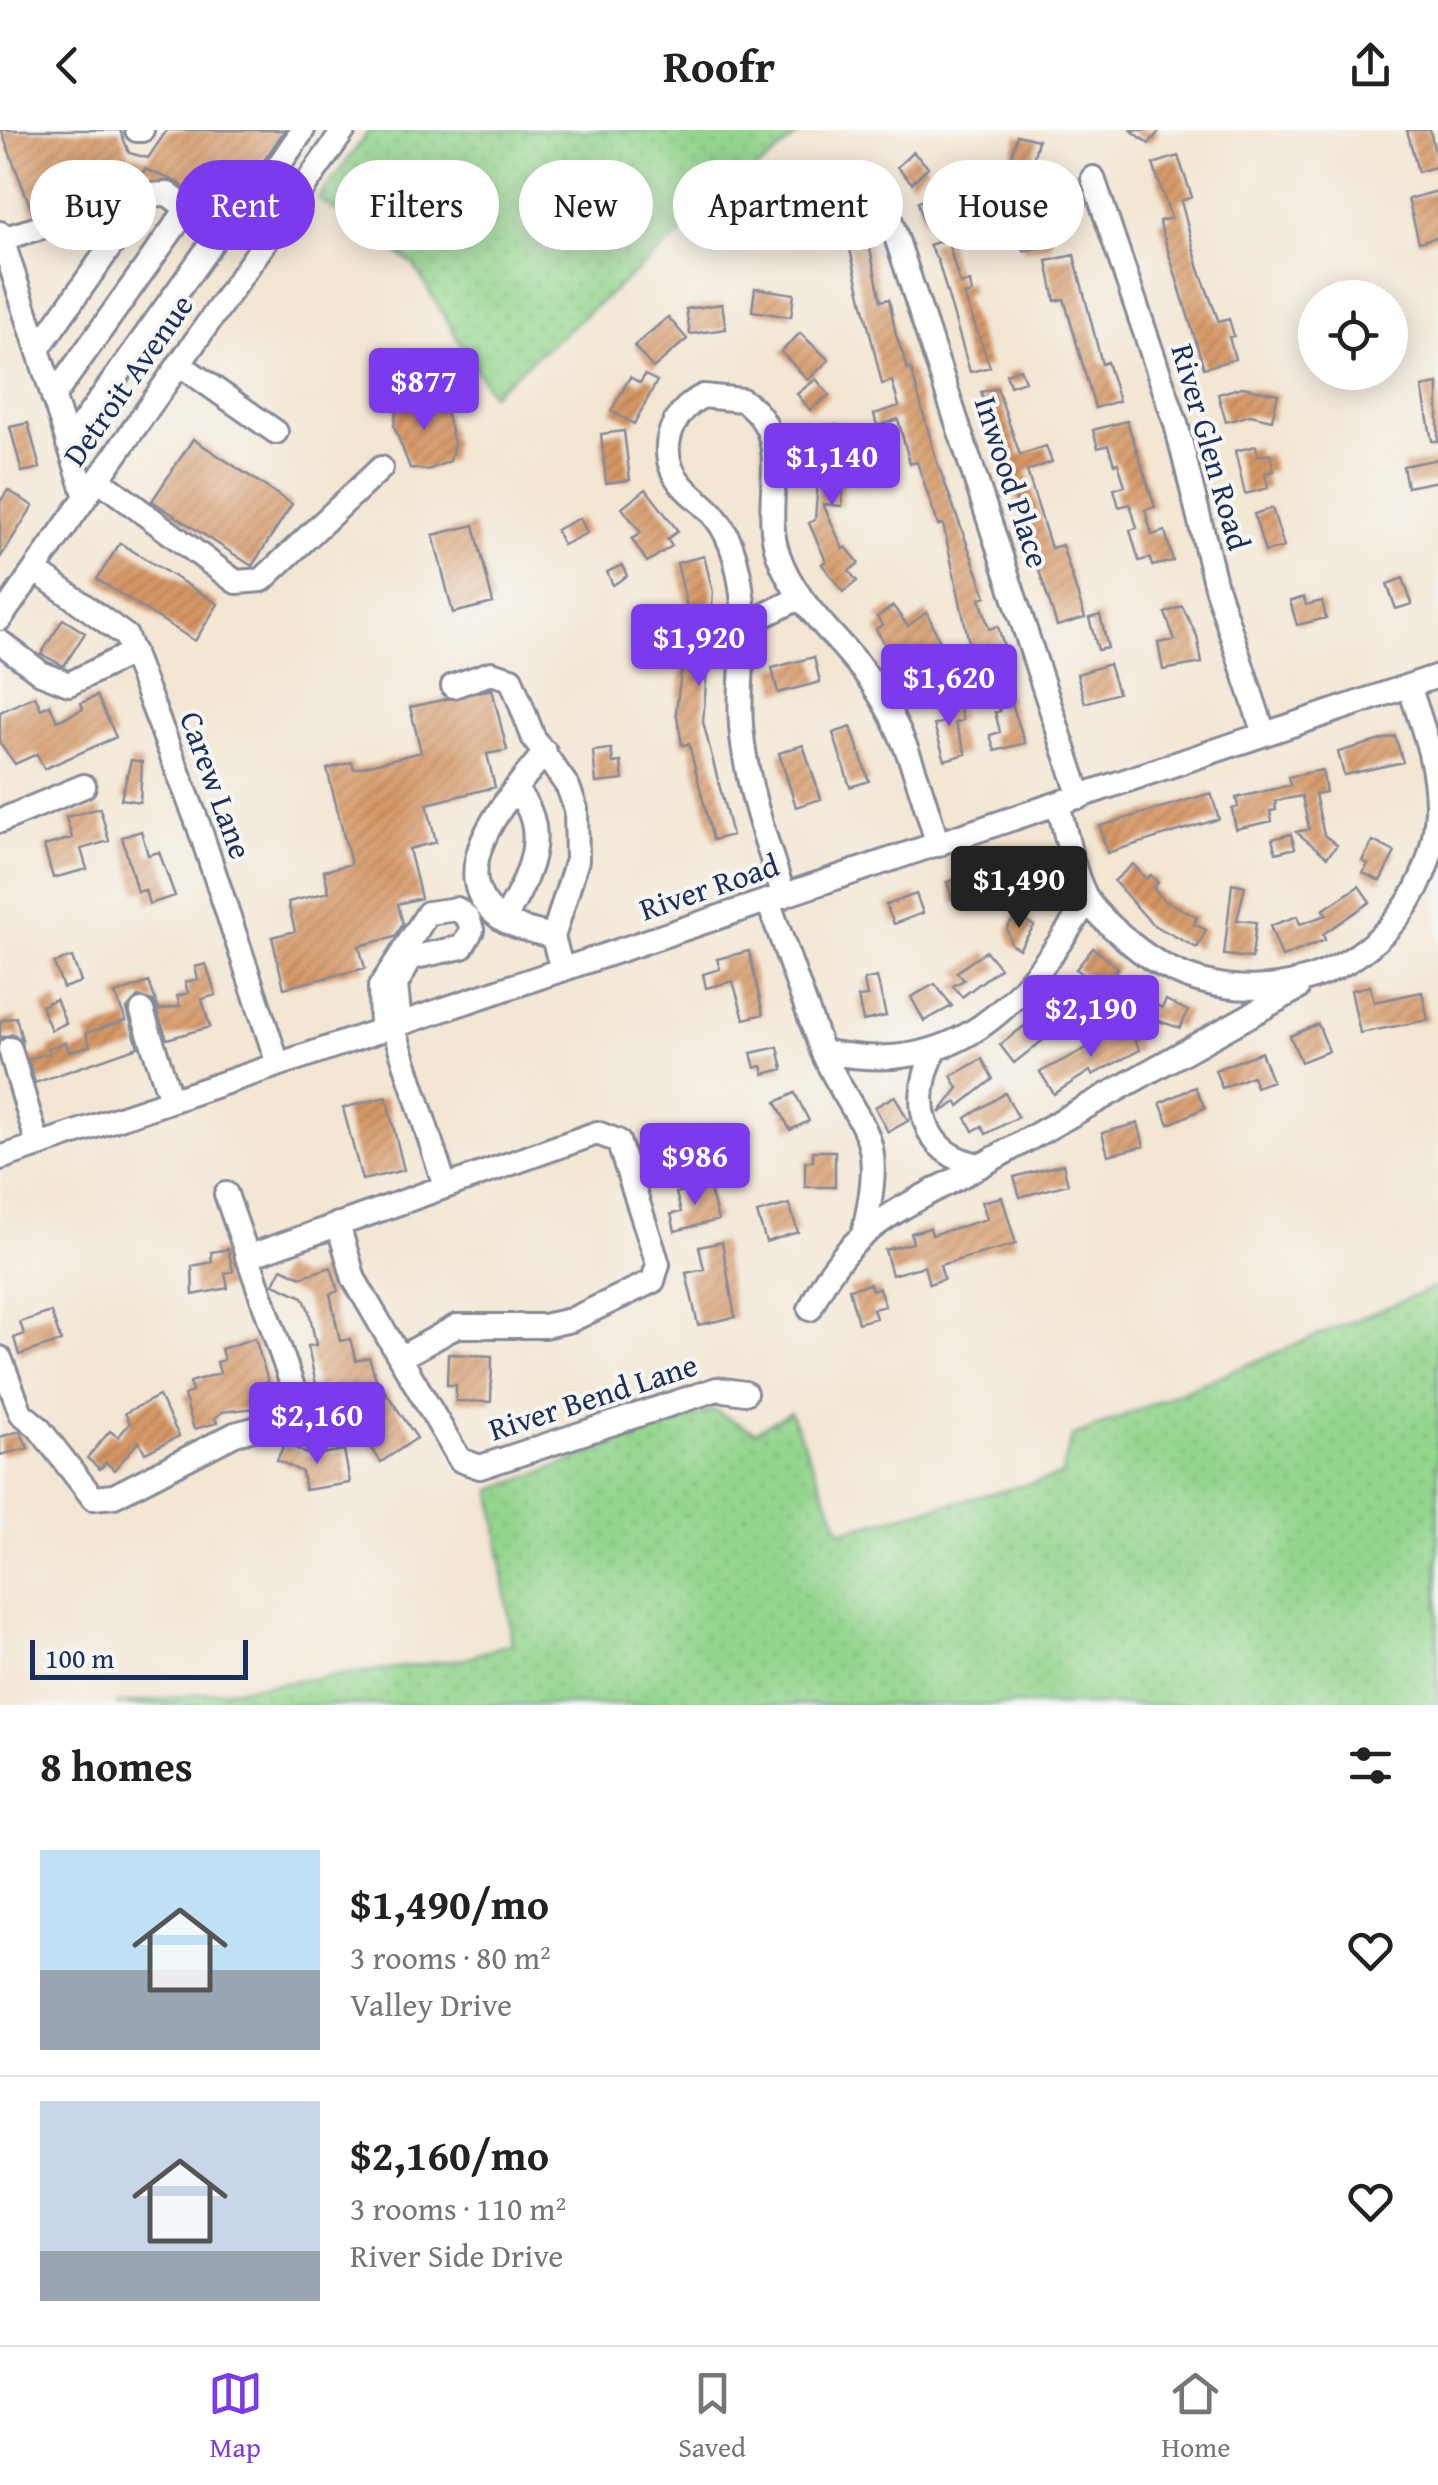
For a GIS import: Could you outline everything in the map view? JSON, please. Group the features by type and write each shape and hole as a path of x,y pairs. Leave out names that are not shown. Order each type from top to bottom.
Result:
{"street":[{"path":"282,160 303,130"},
{"name":"Detroit Avenue","path":"0,620 344,130"},
{"name":"River Glen Road","path":"1094,178 1176,424 1212,572 1264,734"},
{"path":"53,396 176,224"},
{"path":"30,228 1,236 68,444 92,488 236,582 249,583 262,580 381,468"},
{"path":"38,349 109,250"},
{"path":"68,444 207,250"},
{"name":"Inwood Place","path":"899,250 1069,801 1087,900"},
{"path":"179,364 276,432"},
{"path":"864,1230 876,1166 874,1151 861,1118 822,1051 776,899 744,757 741,720 747,624 728,538 708,508 683,486 669,461 667,446 675,420 703,396 742,400 770,428 776,458 770,486 772,532 786,576 799,598 873,684 889,712 938,845"},
{"name":"Carew Lane","path":"34,570 114,623 132,652 198,824 278,1064"},
{"path":"747,624 799,598"},
{"path":"0,642 41,673 69,684 132,652"},
{"path":"453,686 491,673 512,679 534,739 568,787 578,834 577,860 553,937 562,970"},
{"name":"River Road","path":"0,1158 1438,676"},
{"path":"810,1309 824,1278 864,1230 1360,953 1392,923 1424,870 1432,844 1437,788 1409,686"},
{"path":"545,752 515,790 478,850 475,869 484,902 504,920 553,937"},
{"path":"0,821 84,786"},
{"path":"504,920 526,882 535,849 532,813 515,790"},
{"path":"822,1051 875,1060 921,1056 988,1020 1020,994 1051,958 1087,900 1140,950 1184,976 1249,989 1309,982"},
{"path":"391,1027 396,984 411,958 444,954 462,946 472,930 468,918 457,909 428,913 380,987 391,1027 444,1186"},
{"path":"142,1011 171,1100"},
{"path":"10,1049 38,1145"},
{"path":"936,1049 920,1097 926,1126 944,1152 958,1160 982,1165"},
{"path":"248,1257 597,1133 618,1141 658,1264 653,1281 571,1320 544,1326 457,1326 400,1358"},
{"path":"0,1358 21,1413 67,1463 88,1496 114,1496 157,1470 236,1434 303,1416 226,1194"},
{"name":"River Bend Lane","path":"338,1224 354,1279 460,1460 480,1467 717,1389 745,1393"}],"green space":[{"path":"370,130 804,130 768,160 673,160 673,240 491,394 413,264 393,250 499,250 499,160 347,160"},
{"path":"335,176 335,211 318,199"},
{"path":"1438,1286 1438,1705 116,1705 463,1659 512,1643 492,1490 713,1410 755,1432 790,1412 841,1531 1061,1476 1072,1437"}],"building":[{"path":"1,130 120,130 129,153 148,158 167,130 285,130 264,160 176,160 176,182 156,173 156,160 30,160 30,206"},
{"path":"1131,130 1160,130 1149,144"},
{"path":"1407,130 1430,130 1438,166 1418,172"},
{"path":"1017,135 1038,140 1033,160 1011,160"},
{"path":"913,152 923,162 923,172 912,183 903,173 903,161"},
{"path":"1178,156 1192,197 1181,201 1199,269 1219,322 1229,319 1234,336 1229,337 1235,359 1204,368 1159,221 1171,218 1153,164"},
{"path":"1438,191 1438,237 1419,242 1408,199"},
{"path":"850,250 870,250 881,301 889,299 896,335 908,370 911,369 936,459 986,596 980,598 989,629 998,626 1004,647 972,656 943,524 938,525 917,462 910,464 898,419 877,426 874,414 899,406 892,381 882,384"},
{"path":"932,250 950,250 960,284 970,282 972,293 964,295 990,367 970,372"},
{"path":"1074,255 1102,364 1107,362 1119,401 1095,408 1064,299 1055,301 1047,261"},
{"path":"755,288 794,294 791,317 752,311"},
{"path":"722,304 726,329 690,334 686,309"},
{"path":"668,317 687,339 653,368 634,346"},
{"path":"800,333 829,360 808,380 781,352"},
{"path":"1020,369 1025,381 1010,386 1006,374"},
{"path":"645,375 657,381 634,424 611,411 630,377 640,383"},
{"path":"816,379 829,395 810,410 797,394"},
{"path":"1438,384 1438,441 1432,441 1422,387"},
{"path":"1242,387 1278,394 1272,420 1250,415 1226,422 1218,394"},
{"path":"997,388 1020,455 1046,446 1052,462 1027,471 1051,548 1062,545 1085,618 1057,626 981,392"},
{"path":"421,398 443,400 454,443 450,461 428,470 410,468 394,426 397,404"},
{"path":"1127,421 1155,507 1145,510 1152,535 1165,531 1173,561 1152,566 1150,558 1139,561 1130,530 1137,528 1130,504 1119,507 1114,489 1125,486 1118,463 1114,464 1108,445 1098,448 1093,430"},
{"path":"28,423 40,468 22,472 10,427"},
{"path":"822,425 837,425 836,438 846,438 842,506 823,504 843,549 846,547 859,563 849,571 857,581 843,592 822,564 826,561 809,523 815,520"},
{"path":"624,431 630,480 606,483 601,434"},
{"path":"193,439 292,504 252,566 152,501"},
{"path":"1256,446 1258,456 1270,454 1274,471 1265,473 1268,488 1245,494 1235,451"},
{"path":"1438,459 1438,481 1407,487 1403,466"},
{"path":"646,489 678,531 667,539 672,546 647,562 632,539 641,533 622,508"},
{"path":"8,490 33,506 0,558 0,502"},
{"path":"1272,508 1284,547 1265,552 1254,514"},
{"path":"580,518 587,533 563,545 556,530"},
{"path":"474,525 493,603 453,613 433,535"},
{"path":"120,543 218,604 195,641 97,579"},
{"path":"704,556 713,592 703,722 732,835 713,840 689,744 682,745 676,711 686,632 680,631 682,611 688,611 677,563"},
{"path":"622,565 627,576 613,585 607,572"},
{"path":"1403,578 1412,604 1396,609 1387,584"},
{"path":"1304,597 1306,605 1322,601 1326,618 1297,625 1290,601"},
{"path":"893,606 908,626 927,612 951,667 934,675 929,666 904,678 876,629 882,625 877,617"},
{"path":"1182,606 1197,636 1202,663 1163,670 1158,643 1175,640 1165,613"},
{"path":"1100,615 1108,648 1098,650 1089,618"},
{"path":"63,619 85,633 64,666 41,654"},
{"path":"814,657 820,682 778,693 772,668"},
{"path":"1109,664 1118,693 1085,703 1077,674"},
{"path":"1005,683 1025,743 995,751 990,735 1000,732 995,712 1000,711 992,687"},
{"path":"492,689 507,750 487,754 495,787 427,804 436,842 409,849 421,898 398,904 403,924 395,937 359,946 365,968 284,988 272,937 295,931 288,902 329,892 324,871 351,864 327,769 352,762 354,769 421,752 410,707"},
{"path":"945,693 950,707 958,704 963,720 955,723 966,754 945,760 934,725 944,722 935,696"},
{"path":"35,696 41,709 50,705 57,721 83,709 81,703 97,696 116,737 44,769 37,754 15,764 0,743 0,712"},
{"path":"851,727 869,781 850,787 833,733"},
{"path":"1395,736 1403,762 1344,775 1338,752"},
{"path":"803,745 821,799 796,807 779,753"},
{"path":"611,749 613,763 621,762 623,780 596,783 593,751"},
{"path":"131,760 142,762 140,802 121,799"},
{"path":"1322,770 1326,792 1315,794 1324,835 1337,845 1327,857 1296,832 1309,829 1302,796 1275,801 1276,810 1270,811 1272,821 1236,829 1232,809 1238,807 1236,798 1290,785 1288,777"},
{"path":"1211,793 1219,819 1107,853 1100,826"},
{"path":"100,808 109,841 81,849 87,869 53,878 44,846 72,838 66,817"},
{"path":"141,831 148,855 159,852 175,896 149,904 145,890 137,892 122,837"},
{"path":"1291,834 1295,848 1276,853 1272,839"},
{"path":"1373,841 1395,852 1380,881 1363,873 1368,864 1362,861"},
{"path":"1042,850 1049,876 997,889 990,863"},
{"path":"1133,864 1146,879 1151,875 1158,883 1153,888 1164,900 1197,917 1194,924 1206,930 1197,948 1152,924 1114,881"},
{"path":"970,875 976,895 954,904 947,882"},
{"path":"1232,883 1245,886 1237,920 1256,922 1252,958 1224,955"},
{"path":"1359,886 1370,902 1323,934 1325,940 1282,957 1270,926 1297,916 1300,924 1327,915 1323,910"},
{"path":"916,894 923,913 894,924 886,905"},
{"path":"1017,914 1034,926 1019,949 1011,944 1007,928"},
{"path":"1093,948 1118,968 1102,989 1076,969"},
{"path":"749,951 763,1014 744,1019 733,981 706,988 703,974 720,969 717,959"},
{"path":"986,951 1000,968 962,997 953,986 964,980 957,972"},
{"path":"72,957 81,982 63,988 54,963"},
{"path":"206,964 216,995 202,999 210,1027 167,1039 153,1001 138,997 127,1009 138,1047 35,1083 28,1059 49,1053 48,1048 66,1042 69,1052 90,1046 86,1033 126,1020 115,994 149,982 159,1010 180,1006 177,996 188,993 185,982 198,979 195,967"},
{"path":"877,977 886,1016 863,1021 858,997 867,996 864,980"},
{"path":"935,984 952,1006 924,1021 911,997"},
{"path":"1370,986 1374,1002 1422,992 1428,1020 1360,1033 1351,990"},
{"path":"56,999 66,1023 51,1030 41,1006"},
{"path":"1166,1000 1188,1011 1180,1028 1146,1017 1153,1003 1162,1008"},
{"path":"16,1017 22,1040 13,1034 0,1038 0,1021"},
{"path":"1033,1019 1047,1037 1014,1063 1000,1045"},
{"path":"1318,1024 1329,1051 1301,1062 1290,1036"},
{"path":"1128,1027 1140,1050 1092,1075 1090,1071 1054,1094 1040,1072"},
{"path":"778,1047 783,1069 764,1074 762,1066 755,1068 751,1053"},
{"path":"1261,1052 1272,1081 1256,1087 1252,1076 1222,1088 1215,1070"},
{"path":"982,1059 993,1079 959,1106 957,1102 939,1113 958,1088 951,1076"},
{"path":"1195,1087 1205,1108 1169,1124 1160,1103"},
{"path":"795,1093 809,1121 790,1130 776,1102"},
{"path":"1005,1093 1018,1117 986,1134 982,1126 973,1131 966,1118"},
{"path":"895,1096 908,1121 888,1132 875,1107"},
{"path":"386,1097 404,1170 362,1180 343,1108"},
{"path":"1138,1123 1144,1146 1108,1155 1102,1133"},
{"path":"813,1151 835,1151 835,1187 805,1187 805,1161 813,1161"},
{"path":"1063,1164 1068,1184 1020,1197 1014,1177"},
{"path":"709,1185 718,1220 675,1231 671,1214 681,1212 676,1193"},
{"path":"1002,1197 1016,1244 940,1265 944,1279 929,1284 924,1266 892,1275 885,1250 913,1243 911,1233 930,1228 932,1235 987,1219 982,1202"},
{"path":"789,1204 798,1232 766,1242 757,1213"},
{"path":"722,1242 735,1317 698,1325 686,1273 704,1269 699,1247"},
{"path":"228,1249 233,1271 225,1273 228,1288 193,1295 192,1266 212,1262 211,1252"},
{"path":"331,1267 338,1291 330,1294 340,1341 350,1339 356,1361 369,1357 381,1394 385,1391 417,1438 381,1462 363,1436 385,1421 364,1391 337,1399 333,1385 317,1390 308,1346 316,1345 309,1311 303,1297 274,1284 282,1268 301,1277"},
{"path":"870,1284 872,1290 879,1288 885,1306 873,1309 876,1318 858,1323 849,1289"},
{"path":"51,1312 61,1341 19,1355 14,1338 24,1334 20,1322"},
{"path":"255,1338 272,1394 263,1396 264,1407 222,1412 215,1418 217,1423 194,1429 184,1395 192,1392 190,1382 220,1373 217,1362 224,1360 221,1349"},
{"path":"448,1354 492,1356 491,1402 456,1401 456,1385 447,1385"},
{"path":"159,1396 179,1436 145,1453 139,1441 114,1470 106,1462 100,1469 87,1458 110,1431 118,1437 130,1423 125,1413"},
{"path":"20,1431 28,1448 0,1455 0,1437"},
{"path":"285,1443 311,1456 344,1450 350,1483 305,1490 302,1472 277,1460"}]}
